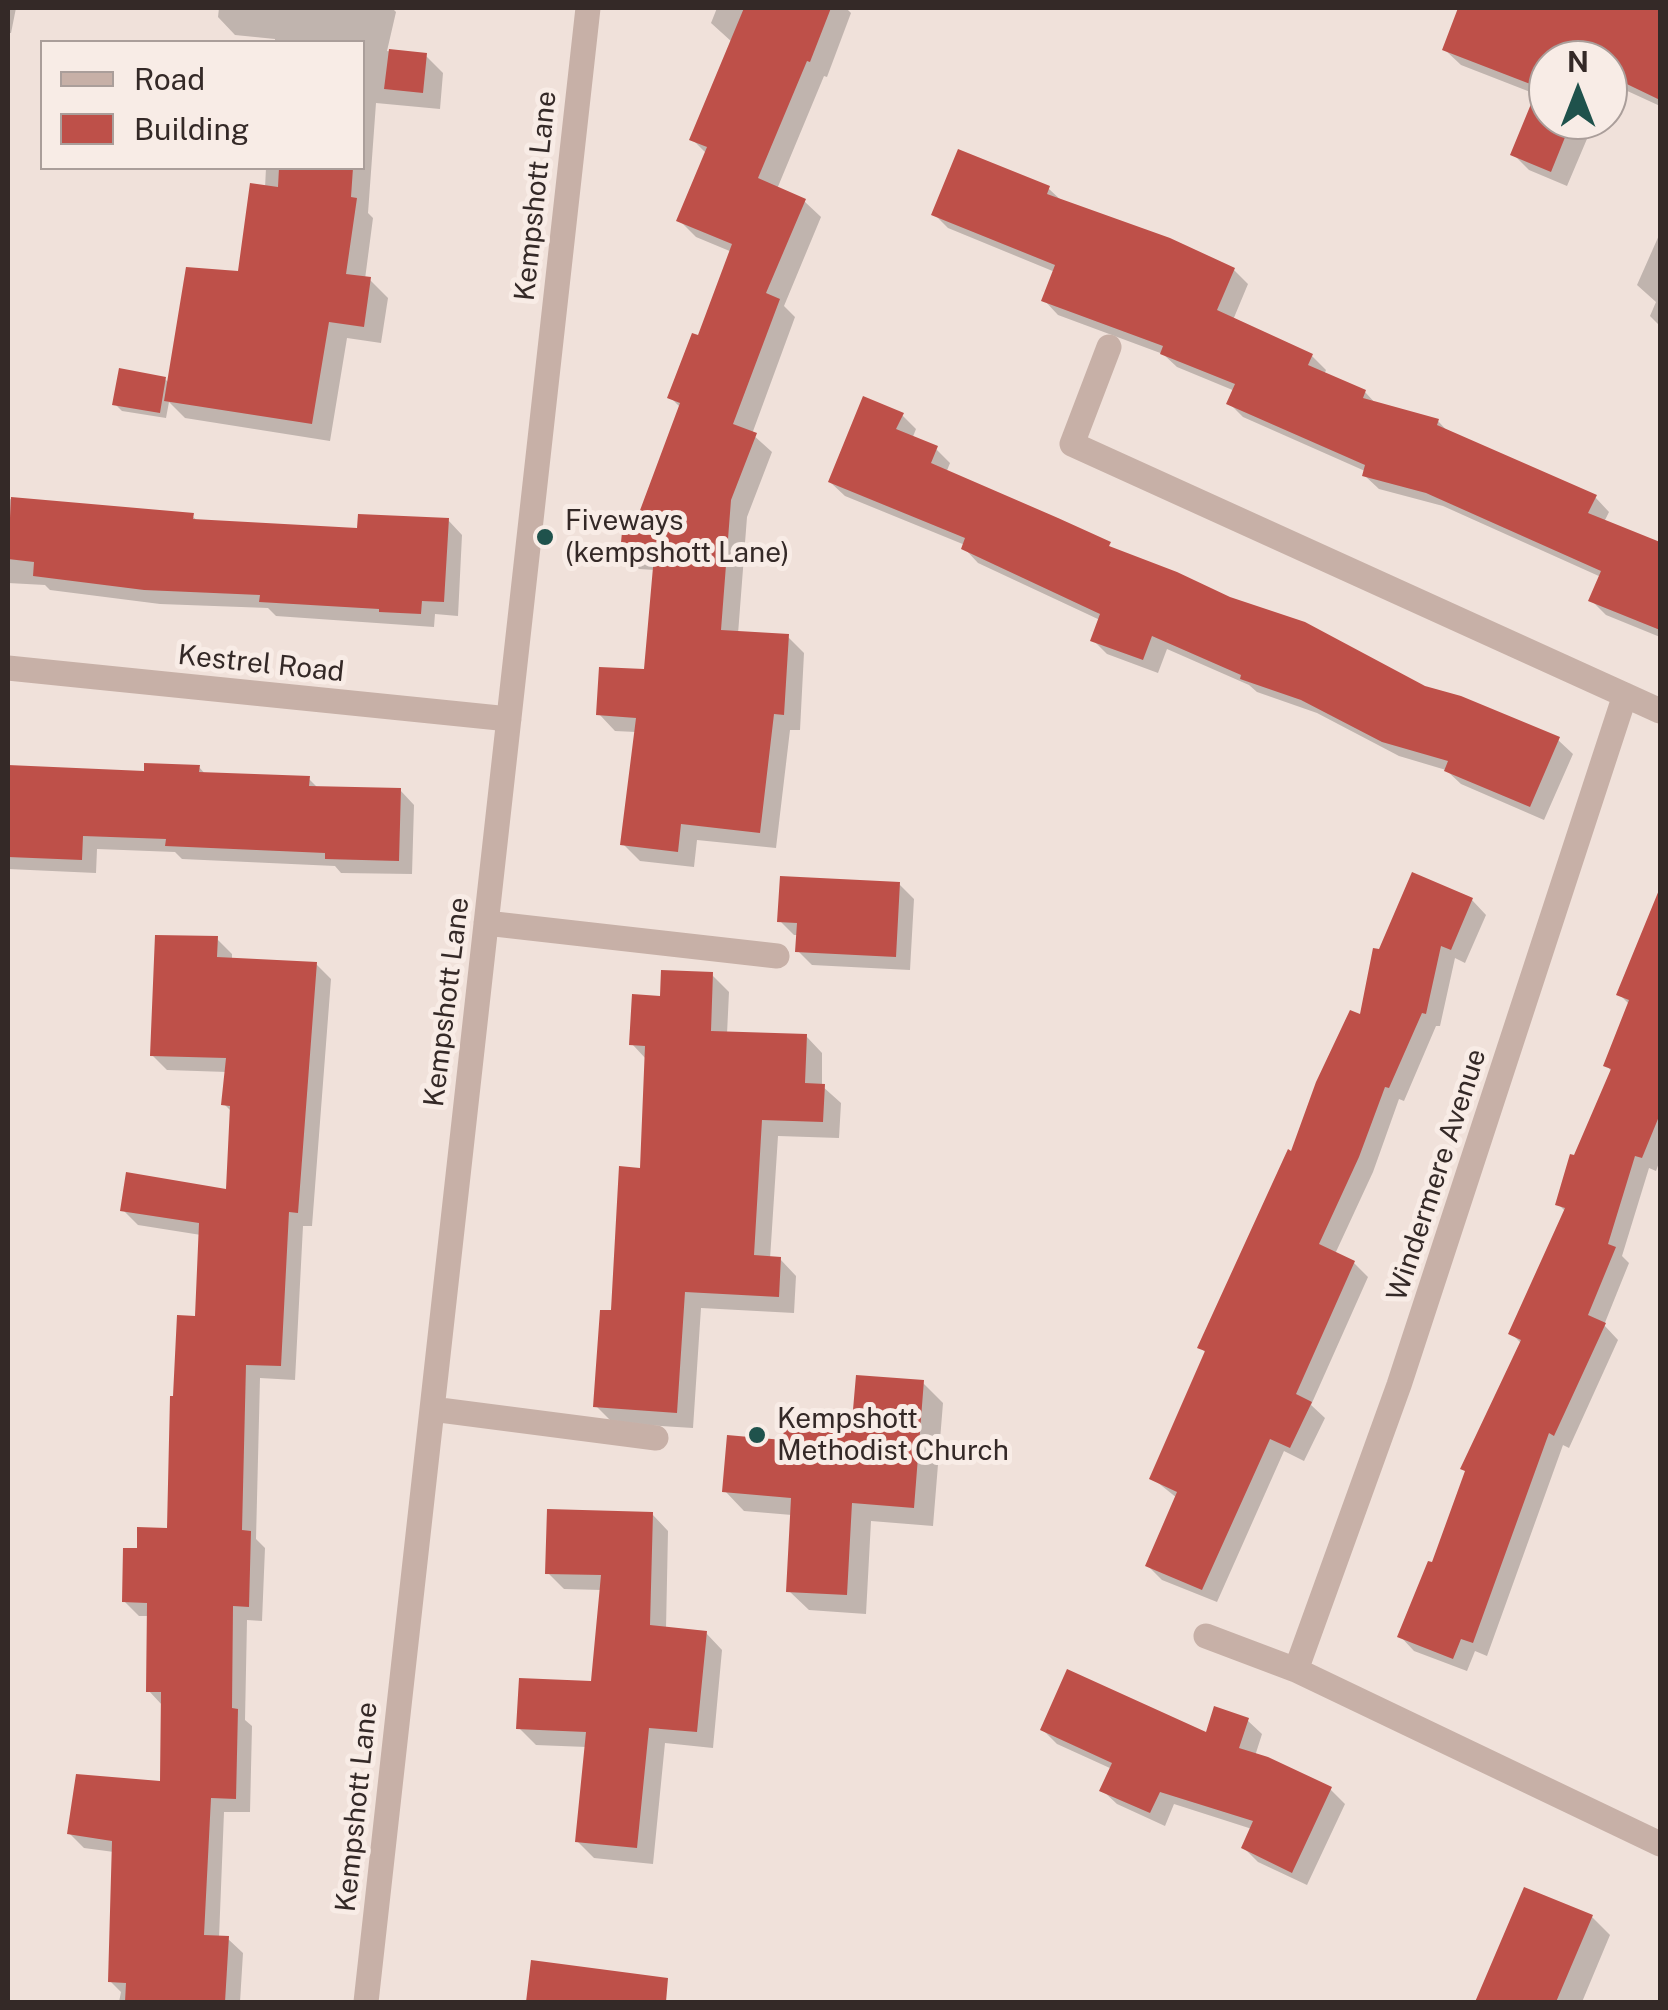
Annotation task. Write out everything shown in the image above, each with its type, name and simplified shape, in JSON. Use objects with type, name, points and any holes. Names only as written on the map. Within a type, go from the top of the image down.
[{"type":"street","name":"Kempshott Lane","points":[[366,2002],[588,8]]},
{"type":"street","points":[[1108,347],[1072,444],[1660,711]]},
{"type":"street","name":"Kestrel Road","points":[[8,668],[509,719]]},
{"type":"street","name":"Windermere Avenue","points":[[1296,1670],[1405,1367],[1625,695]]},
{"type":"street","points":[[486,923],[777,956]]},
{"type":"street","points":[[432,1410],[656,1438]]},
{"type":"street","points":[[1206,1636],[1296,1670],[1660,1844]]},
{"type":"building","points":[[744,8],[831,8],[758,178],[806,199],[766,293],[780,299],[733,424],[757,433],[731,500],[721,630],[789,634],[784,715],[774,714],[760,833],[681,824],[678,852],[620,845],[636,718],[596,715],[599,667],[644,669],[654,556],[620,553],[624,511],[639,513],[680,403],[667,398],[692,333],[698,335],[732,244],[676,221],[707,147],[689,140]]},
{"type":"building","points":[[1458,8],[1660,8],[1660,100],[1628,85],[1628,40],[1528,40],[1528,83],[1442,50]]},
{"type":"building","points":[[389,49],[427,53],[423,93],[384,89]]},
{"type":"building","points":[[1528,111],[1528,140],[1564,140],[1551,172],[1510,155]]},
{"type":"building","points":[[958,149],[1050,186],[1047,194],[1170,238],[1235,268],[1217,310],[1313,354],[1308,365],[1366,390],[1363,398],[1439,419],[1437,425],[1597,495],[1588,513],[1660,542],[1660,630],[1588,601],[1601,571],[1426,493],[1362,476],[1365,465],[1226,404],[1235,384],[1160,354],[1163,346],[1041,301],[1055,265],[931,215]]},
{"type":"building","points":[[279,170],[353,170],[351,197],[357,198],[346,274],[371,277],[364,327],[329,322],[312,424],[164,401],[186,267],[238,271],[250,183],[278,187]]},
{"type":"building","points":[[119,368],[166,377],[160,413],[112,405]]},
{"type":"building","points":[[863,396],[904,413],[896,429],[938,446],[931,463],[1111,542],[1109,546],[1230,597],[1305,622],[1425,686],[1461,696],[1560,737],[1530,807],[1444,771],[1448,761],[1382,742],[1301,700],[1240,679],[1241,675],[1152,636],[1143,660],[1090,641],[1100,614],[961,549],[965,538],[828,482]]},
{"type":"building","points":[[11,497],[194,513],[193,519],[357,528],[358,514],[449,518],[444,602],[422,601],[421,614],[379,612],[259,602],[260,595],[144,590],[33,576],[34,562],[8,559]]},
{"type":"building","points":[[144,763],[200,765],[199,772],[310,776],[309,786],[401,788],[399,861],[325,859],[325,853],[165,846],[166,839],[83,836],[82,860],[8,857],[8,765],[144,771]]},
{"type":"building","points":[[1412,872],[1473,898],[1451,950],[1441,946],[1426,1014],[1422,1013],[1389,1088],[1385,1087],[1359,1157],[1319,1244],[1355,1261],[1296,1394],[1312,1402],[1290,1448],[1270,1439],[1202,1590],[1145,1566],[1177,1492],[1149,1479],[1205,1351],[1197,1348],[1288,1149],[1291,1151],[1316,1082],[1350,1010],[1360,1014],[1373,948],[1379,949]]},
{"type":"building","points":[[780,876],[900,882],[896,957],[795,952],[797,923],[777,922]]},
{"type":"building","points":[[1659,890],[1660,1114],[1642,1158],[1635,1156],[1608,1244],[1616,1247],[1588,1315],[1606,1323],[1554,1436],[1549,1433],[1473,1643],[1461,1639],[1453,1659],[1397,1637],[1428,1561],[1432,1562],[1465,1471],[1460,1469],[1521,1340],[1508,1334],[1565,1208],[1555,1205],[1570,1154],[1574,1155],[1611,1069],[1603,1066],[1629,1000],[1616,995]]},
{"type":"building","points":[[155,935],[218,936],[217,957],[317,962],[298,1213],[289,1212],[281,1366],[246,1365],[242,1530],[251,1531],[249,1607],[233,1606],[232,1708],[238,1709],[236,1799],[211,1798],[204,1935],[229,1936],[225,2002],[125,2002],[126,1983],[108,1982],[112,1841],[67,1834],[76,1774],[160,1781],[161,1692],[146,1692],[147,1603],[122,1602],[123,1548],[137,1548],[137,1527],[167,1528],[170,1396],[177,1315],[195,1316],[199,1223],[120,1211],[126,1172],[226,1189],[230,1106],[221,1105],[226,1058],[150,1056]]},
{"type":"building","points":[[661,970],[713,972],[711,1031],[807,1034],[805,1083],[825,1084],[823,1122],[762,1120],[754,1255],[781,1257],[779,1297],[685,1292],[677,1413],[593,1407],[600,1310],[611,1310],[619,1166],[640,1168],[645,1046],[629,1045],[632,994],[660,996]]},
{"type":"building","points":[[856,1375],[924,1380],[914,1508],[852,1503],[847,1595],[786,1592],[791,1498],[722,1492],[727,1435],[783,1440],[784,1427],[851,1433]]},
{"type":"building","points":[[547,1509],[653,1512],[650,1625],[707,1631],[697,1732],[649,1728],[637,1848],[575,1842],[586,1732],[516,1729],[519,1678],[591,1681],[601,1575],[545,1574]]},
{"type":"building","points":[[1067,1669],[1206,1732],[1214,1706],[1249,1718],[1239,1748],[1332,1787],[1292,1873],[1241,1848],[1253,1821],[1160,1792],[1150,1813],[1099,1791],[1112,1763],[1040,1730]]},
{"type":"building","points":[[1524,1887],[1593,1915],[1556,2002],[1475,2002]]},
{"type":"building","points":[[531,1960],[668,1978],[666,2002],[526,2002]]},
{"type":"place","name":"Fiveways (kempshott Lane)","points":[[545,537]]},
{"type":"place","name":"Kempshott Methodist Church","points":[[757,1435]]}]
